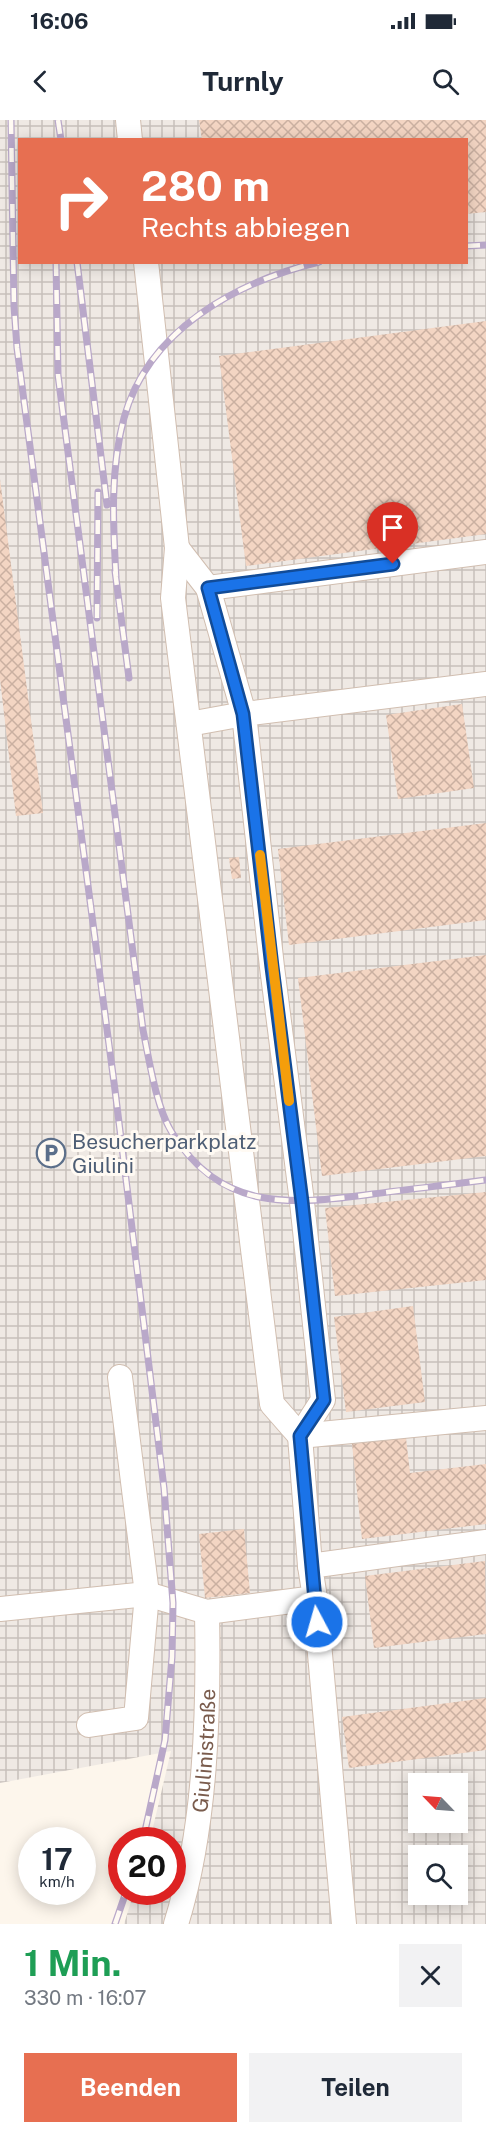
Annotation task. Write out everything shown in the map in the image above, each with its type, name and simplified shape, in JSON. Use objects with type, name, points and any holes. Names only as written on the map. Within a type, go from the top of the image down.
[{"type":"street","points":[[128,120],[130,138]]},
{"type":"street","points":[[146,264],[177,549],[173,598],[272,1404],[300,1436],[344,1924]]},
{"type":"street","points":[[177,549],[208,588],[243,714],[324,1400],[300,1436]]},
{"type":"street","points":[[208,588],[486,552]]},
{"type":"street","points":[[189,724],[243,714],[486,684]]},
{"type":"street","points":[[89,1725],[136,1718],[147,1594],[120,1377]]},
{"type":"street","points":[[300,1436],[486,1418]]},
{"type":"street","points":[[310,1566],[486,1542]]},
{"type":"street","points":[[0,1609],[147,1594],[207,1612],[315,1598]]},
{"type":"street","name":"Giulinistraße","points":[[176,1924],[195,1846],[208,1672],[207,1612]]},
{"type":"shaded area","points":[[0,120],[486,120],[486,1924],[124,1924],[130,1905],[186,1905],[186,1827],[153,1827],[171,1751],[0,1783]]},
{"type":"building","points":[[199,120],[486,120],[486,212],[468,214],[468,138],[202,138]]},
{"type":"building","points":[[486,321],[486,534],[246,566],[219,356]]},
{"type":"building","points":[[0,479],[43,813],[16,816],[0,679]]},
{"type":"building","points":[[462,704],[474,788],[398,799],[386,715]]},
{"type":"building","points":[[486,823],[486,920],[289,945],[278,849]]},
{"type":"building","points":[[239,857],[241,878],[232,879],[229,858]]},
{"type":"building","points":[[486,955],[486,1156],[322,1176],[298,978]]},
{"type":"building","points":[[486,1192],[486,1280],[335,1296],[325,1208]]},
{"type":"building","points":[[413,1306],[425,1402],[346,1412],[334,1317]]},
{"type":"building","points":[[406,1438],[410,1473],[486,1464],[486,1524],[362,1539],[352,1444]]},
{"type":"building","points":[[244,1529],[250,1593],[205,1598],[199,1534]]},
{"type":"building","points":[[485,1561],[486,1634],[374,1648],[365,1576]]},
{"type":"building","points":[[486,1698],[486,1750],[349,1768],[342,1717]]},
{"type":"railway","points":[[11,120],[14,306],[17,348],[115,1090],[164,1488],[173,1603],[172,1657],[165,1740],[146,1827]]},
{"type":"railway","points":[[58,120],[61,138]]},
{"type":"railway","points":[[468,246],[486,245]]},
{"type":"railway","points":[[56,264],[58,375],[143,1030],[154,1082],[166,1121],[190,1157],[212,1177],[235,1189],[259,1197],[286,1200],[342,1198],[486,1180]]},
{"type":"railway","points":[[77,264],[107,505]]},
{"type":"railway","points":[[116,577],[114,537],[116,457],[124,418],[136,387],[153,359],[174,335],[199,314],[227,297],[257,282],[312,264]]},
{"type":"railway","points":[[97,618],[98,492]]},
{"type":"railway","points":[[115,571],[129,678]]},
{"type":"railway","points":[[115,1924],[122,1905]]},
{"type":"slow traffic","points":[[260,855],[289,1101]]},
{"type":"place","name":"Besucherparkplatz Giulini","points":[[51,1153]]},
{"type":"route","points":[[317,1622],[310,1566],[300,1436],[324,1400],[243,714],[208,588],[393,564]]}]
